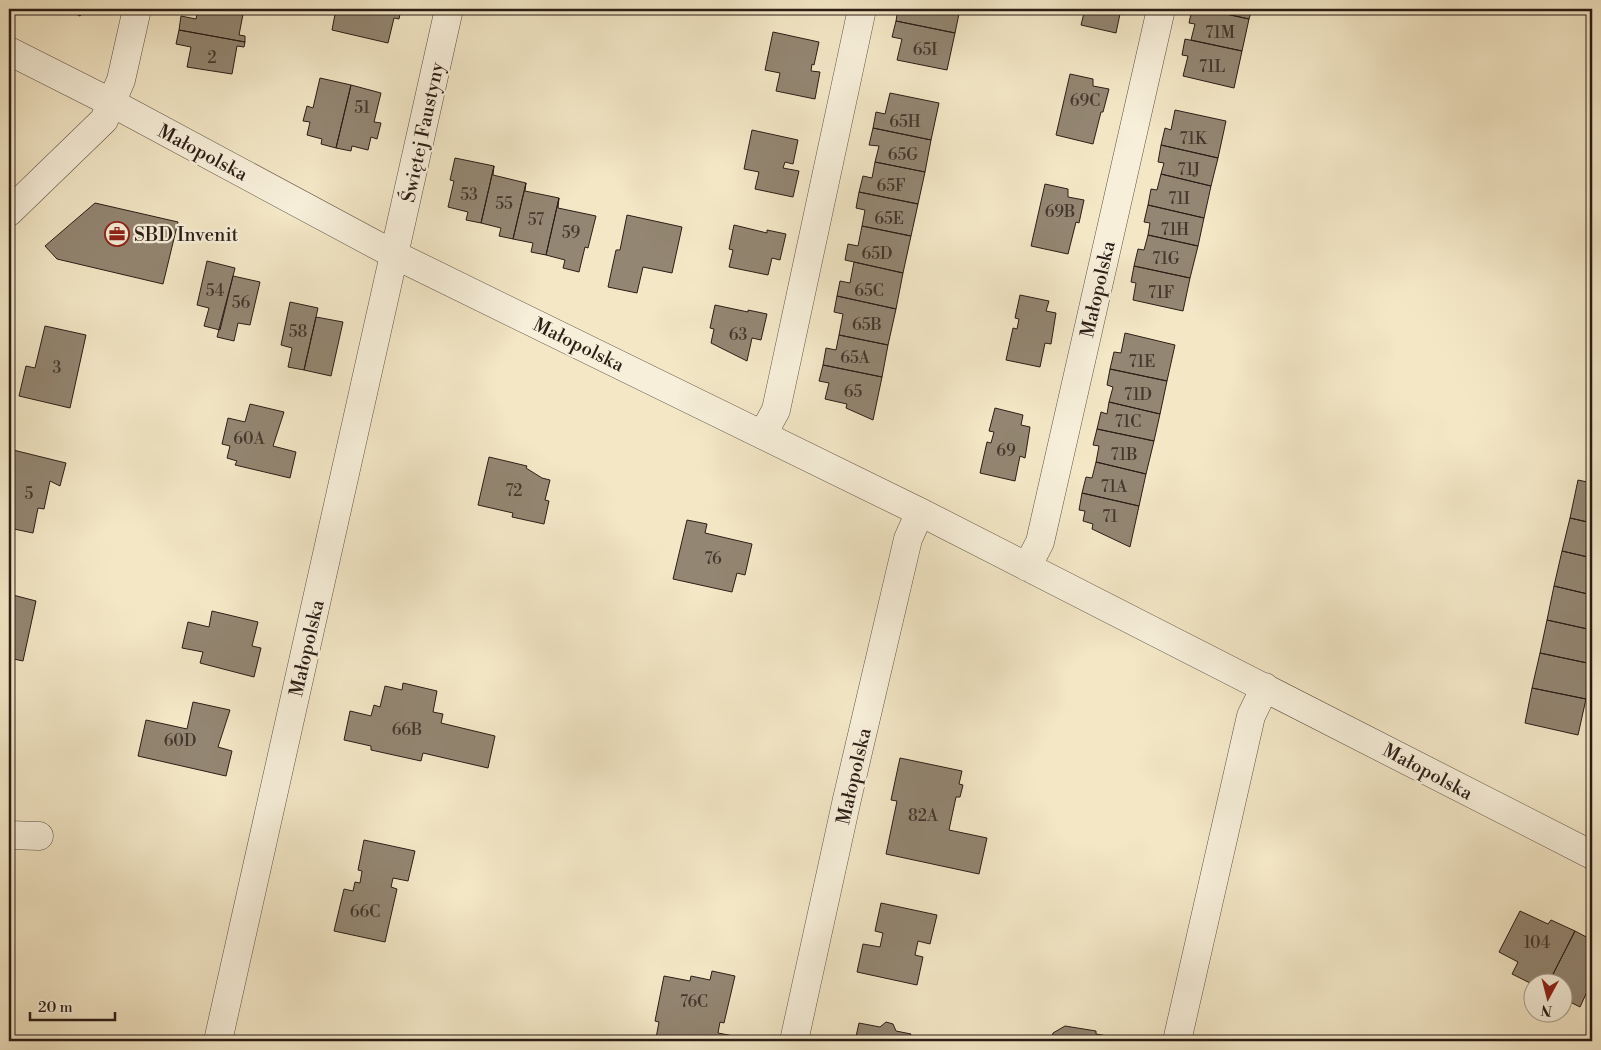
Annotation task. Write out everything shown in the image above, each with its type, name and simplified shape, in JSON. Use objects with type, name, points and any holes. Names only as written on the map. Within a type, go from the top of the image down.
[{"type":"street","points":[[9,212],[104,120],[130,51],[137,9]]},
{"type":"street","name":"Świętej Faustyny","points":[[395,255],[449,9]]},
{"type":"street","points":[[763,434],[776,410],[862,9]]},
{"type":"street","name":"Małopolska","points":[[1027,567],[1040,542],[1161,9]]},
{"type":"street","name":"Małopolska","points":[[9,51],[112,103],[395,255],[920,512],[1592,855]]},
{"type":"street","name":"Małopolska","points":[[218,1041],[395,255]]},
{"type":"street","name":"Małopolska","points":[[794,1041],[847,799],[908,539],[920,512]]},
{"type":"street","points":[[1177,1041],[1251,716],[1265,687]]},
{"type":"street","points":[[9,835],[40,836]]},
{"type":"building","points":[[66,9],[84,9],[80,16]]},
{"type":"building","points":[[198,9],[244,9],[239,35],[245,36],[245,42],[179,30],[181,16],[196,19]]},
{"type":"building","points":[[336,9],[401,9],[399,19],[394,18],[388,43],[332,30]]},
{"type":"building","points":[[898,9],[960,9],[955,33],[896,21]]},
{"type":"building","points":[[1085,9],[1121,9],[1116,33],[1081,25]]},
{"type":"building","points":[[1192,9],[1203,9],[1249,19],[1242,51],[1191,40],[1195,24],[1189,23]]},
{"type":"building","points":[[1203,9],[1252,9],[1249,19]]},
{"type":"building","points":[[896,21],[955,33],[947,70],[897,60],[902,39],[892,37]]},
{"type":"building","points":[[179,30],[245,42],[244,47],[237,46],[232,74],[187,67],[191,47],[176,44]]},
{"type":"building","points":[[773,32],[819,42],[811,71],[820,72],[815,99],[776,91],[780,73],[765,70]]},
{"type":"building","points":[[1185,39],[1242,51],[1234,88],[1183,76],[1188,56],[1182,55]]},
{"type":"building","points":[[1070,74],[1093,79],[1093,86],[1109,89],[1093,144],[1056,135]]},
{"type":"building","points":[[320,78],[351,85],[336,148],[321,144],[322,139],[307,135],[310,122],[303,121],[307,106],[313,108]]},
{"type":"building","points":[[351,85],[381,93],[374,122],[381,123],[377,139],[371,137],[368,150],[352,146],[351,151],[336,148]]},
{"type":"building","points":[[890,93],[939,103],[931,140],[873,128],[876,112],[885,114]]},
{"type":"building","points":[[1175,110],[1226,121],[1218,158],[1161,145],[1165,128],[1171,130]]},
{"type":"building","points":[[873,128],[931,140],[925,172],[875,162],[879,146],[869,145]]},
{"type":"building","points":[[752,130],[798,140],[793,164],[785,162],[783,168],[799,171],[793,197],[755,189],[759,172],[744,169]]},
{"type":"building","points":[[1161,145],[1218,158],[1211,186],[1161,174],[1164,163],[1158,162]]},
{"type":"building","points":[[455,158],[494,166],[481,223],[466,220],[468,212],[448,207],[454,181],[450,180]]},
{"type":"building","points":[[875,162],[925,172],[918,204],[859,192],[863,176],[872,178]]},
{"type":"building","points":[[494,166],[493,175],[526,183],[513,239],[499,236],[501,228],[481,223]]},
{"type":"building","points":[[1161,174],[1211,186],[1204,218],[1148,205],[1151,189],[1157,190]]},
{"type":"building","points":[[526,183],[525,191],[559,198],[546,255],[531,252],[533,243],[513,239]]},
{"type":"building","points":[[1045,184],[1068,189],[1068,197],[1084,200],[1079,223],[1076,222],[1068,254],[1031,246]]},
{"type":"building","points":[[859,192],[918,204],[911,236],[862,226],[865,210],[856,208]]},
{"type":"building","points":[[559,198],[558,208],[596,216],[588,248],[585,247],[579,272],[563,268],[565,260],[546,255]]},
{"type":"building","name":"SBD Invenit","points":[[95,203],[178,222],[163,284],[57,259],[45,246]]},
{"type":"building","points":[[1148,205],[1204,218],[1198,246],[1148,235],[1150,223],[1144,222]]},
{"type":"building","points":[[627,215],[682,227],[672,273],[643,267],[637,293],[608,287],[616,250],[620,250]]},
{"type":"building","points":[[734,225],[767,233],[767,230],[786,234],[780,260],[772,258],[768,275],[729,267],[733,250],[729,249]]},
{"type":"building","points":[[862,226],[911,236],[903,273],[845,260],[848,244],[858,246]]},
{"type":"building","points":[[1148,235],[1198,246],[1190,278],[1134,266],[1138,249],[1144,250]]},
{"type":"building","points":[[207,261],[235,268],[220,330],[204,326],[209,308],[197,305]]},
{"type":"building","points":[[854,262],[903,273],[896,309],[837,296],[840,281],[850,283]]},
{"type":"building","points":[[1134,266],[1190,278],[1183,311],[1133,300],[1136,283],[1131,282]]},
{"type":"building","points":[[233,276],[260,282],[250,325],[238,323],[234,341],[217,337]]},
{"type":"building","points":[[1020,295],[1049,301],[1046,311],[1056,313],[1051,344],[1045,343],[1040,367],[1006,360],[1013,328],[1017,329],[1019,319],[1015,318]]},
{"type":"building","points":[[837,296],[896,309],[888,345],[839,335],[843,314],[834,312]]},
{"type":"building","points":[[290,302],[318,308],[304,370],[288,367],[292,348],[281,345]]},
{"type":"building","points":[[715,305],[767,314],[761,340],[752,338],[747,361],[711,343],[714,329],[710,328]]},
{"type":"building","points":[[316,317],[343,322],[331,376],[304,370]]},
{"type":"building","points":[[45,326],[86,335],[70,408],[19,396],[26,366],[35,368]]},
{"type":"building","points":[[1125,333],[1175,345],[1167,381],[1110,369],[1114,352],[1121,353]]},
{"type":"building","points":[[839,335],[888,345],[882,377],[823,365],[826,348],[836,350]]},
{"type":"building","points":[[823,365],[882,377],[873,420],[846,408],[847,404],[825,399],[829,383],[819,381]]},
{"type":"building","points":[[1110,369],[1167,381],[1160,414],[1109,402],[1113,387],[1107,385]]},
{"type":"building","points":[[1109,402],[1160,414],[1154,441],[1097,429],[1101,412],[1107,414]]},
{"type":"building","points":[[250,404],[284,412],[273,446],[296,452],[290,478],[235,465],[237,461],[227,458],[230,446],[222,444],[228,418],[245,422]]},
{"type":"building","points":[[995,408],[1023,415],[1021,425],[1030,427],[1025,458],[1020,456],[1015,481],[980,473],[987,442],[991,443],[994,432],[989,431]]},
{"type":"building","points":[[1097,429],[1154,441],[1146,474],[1096,462],[1099,446],[1093,445]]},
{"type":"building","points":[[9,449],[66,463],[60,486],[50,481],[44,509],[38,508],[33,533],[9,528],[9,500],[12,486],[9,485]]},
{"type":"building","points":[[489,457],[527,466],[526,468],[542,478],[550,480],[545,500],[549,501],[544,524],[512,517],[513,513],[478,505]]},
{"type":"building","points":[[1096,462],[1146,474],[1139,506],[1082,493],[1086,477],[1092,478]]},
{"type":"building","points":[[1578,480],[1592,483],[1592,523],[1570,518]]},
{"type":"building","points":[[1082,493],[1139,506],[1130,547],[1092,529],[1093,524],[1083,521],[1085,511],[1079,510]]},
{"type":"building","points":[[1570,518],[1592,523],[1592,558],[1562,551]]},
{"type":"building","points":[[687,520],[707,524],[705,533],[752,544],[745,575],[737,573],[732,592],[673,579]]},
{"type":"building","points":[[1562,551],[1592,558],[1592,595],[1554,586]]},
{"type":"building","points":[[1554,586],[1592,595],[1592,630],[1547,620]]},
{"type":"building","points":[[9,594],[36,601],[23,661],[9,658]]},
{"type":"building","points":[[212,611],[258,622],[252,646],[261,648],[254,677],[200,663],[203,652],[182,648],[188,622],[209,627]]},
{"type":"building","points":[[1547,620],[1592,630],[1592,664],[1540,653]]},
{"type":"building","points":[[1540,653],[1592,664],[1586,699],[1532,688]]},
{"type":"building","points":[[403,683],[437,691],[433,712],[443,714],[441,723],[495,736],[488,768],[423,753],[421,761],[371,750],[371,746],[344,740],[350,711],[371,716],[374,705],[380,707],[385,686],[402,690]]},
{"type":"building","points":[[1532,688],[1586,699],[1578,735],[1525,723]]},
{"type":"building","points":[[193,702],[230,710],[218,747],[232,751],[226,776],[138,756],[146,720],[187,729]]},
{"type":"building","points":[[900,758],[962,771],[959,784],[963,785],[960,797],[956,797],[949,830],[987,838],[979,874],[886,854],[897,801],[891,800]]},
{"type":"building","points":[[364,840],[415,851],[408,881],[393,878],[391,887],[397,889],[385,942],[334,931],[344,889],[353,891],[355,882],[360,883],[362,871],[358,870]]},
{"type":"building","points":[[881,903],[937,915],[930,944],[918,941],[915,955],[923,957],[917,985],[857,972],[863,944],[880,947],[883,933],[875,931]]},
{"type":"building","points":[[1520,911],[1548,924],[1551,920],[1575,931],[1554,972],[1524,972],[1524,980],[1512,974],[1518,962],[1499,952]]},
{"type":"building","points":[[1575,931],[1592,940],[1592,997],[1586,994],[1580,1007],[1574,1004],[1574,972],[1554,972]]},
{"type":"building","points":[[712,971],[735,976],[724,1023],[720,1022],[718,1033],[739,1037],[738,1041],[650,1041],[651,1037],[656,1038],[659,1022],[655,1021],[664,976],[690,981],[691,976],[710,980]]},
{"type":"building","points":[[886,1022],[893,1024],[896,1031],[911,1034],[909,1041],[855,1041],[859,1023],[880,1027]]},
{"type":"building","points":[[1065,1026],[1096,1031],[1096,1034],[1113,1037],[1112,1041],[1051,1041],[1053,1033]]},
{"type":"place","name":"SBD Invenit","points":[[117,234]]}]
